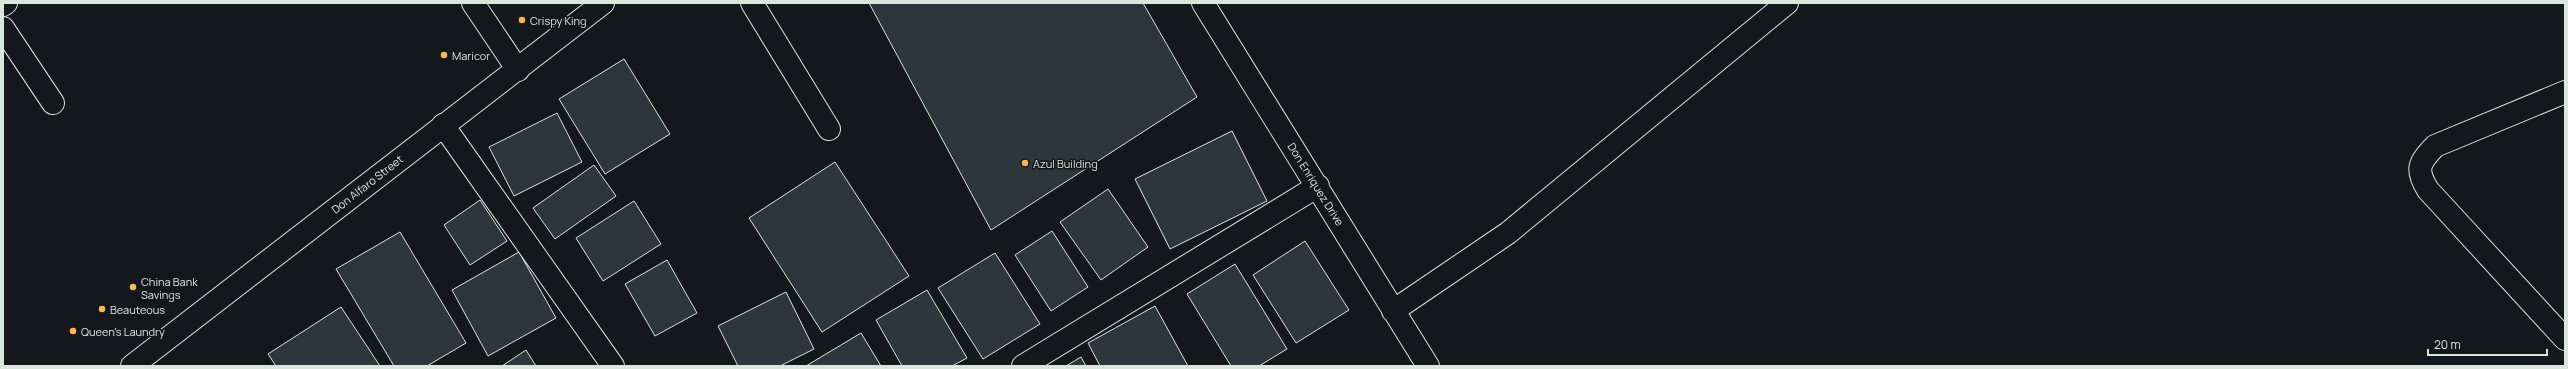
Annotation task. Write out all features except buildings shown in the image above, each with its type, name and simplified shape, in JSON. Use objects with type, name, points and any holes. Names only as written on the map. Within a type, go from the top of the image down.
[{"type":"street","points":[[473,3],[518,70]]},
{"type":"street","name":"Don Alfaro Street","points":[[132,366],[603,3]]},
{"type":"street","points":[[752,3],[829,129]]},
{"type":"street","name":"Don Enriquez Drive","points":[[1203,3],[1318,186],[1428,366]]},
{"type":"street","points":[[1393,311],[1508,233],[1787,3]]},
{"type":"street","points":[[3,28],[53,103]]},
{"type":"street","points":[[2565,92],[2435,146],[2422,160],[2420,176],[2428,190],[2565,339]]},
{"type":"street","points":[[443,125],[613,366]]},
{"type":"street","points":[[1023,366],[1318,186]]},
{"type":"place","name":"Crispy King","points":[[522,20]]},
{"type":"place","name":"Maricor","points":[[444,55]]},
{"type":"place","name":"Azul Building","points":[[1025,163]]},
{"type":"place","name":"China Bank Savings","points":[[133,287]]},
{"type":"place","name":"Beauteous","points":[[102,309]]},
{"type":"place","name":"Queen's Laundry","points":[[73,331]]}]
